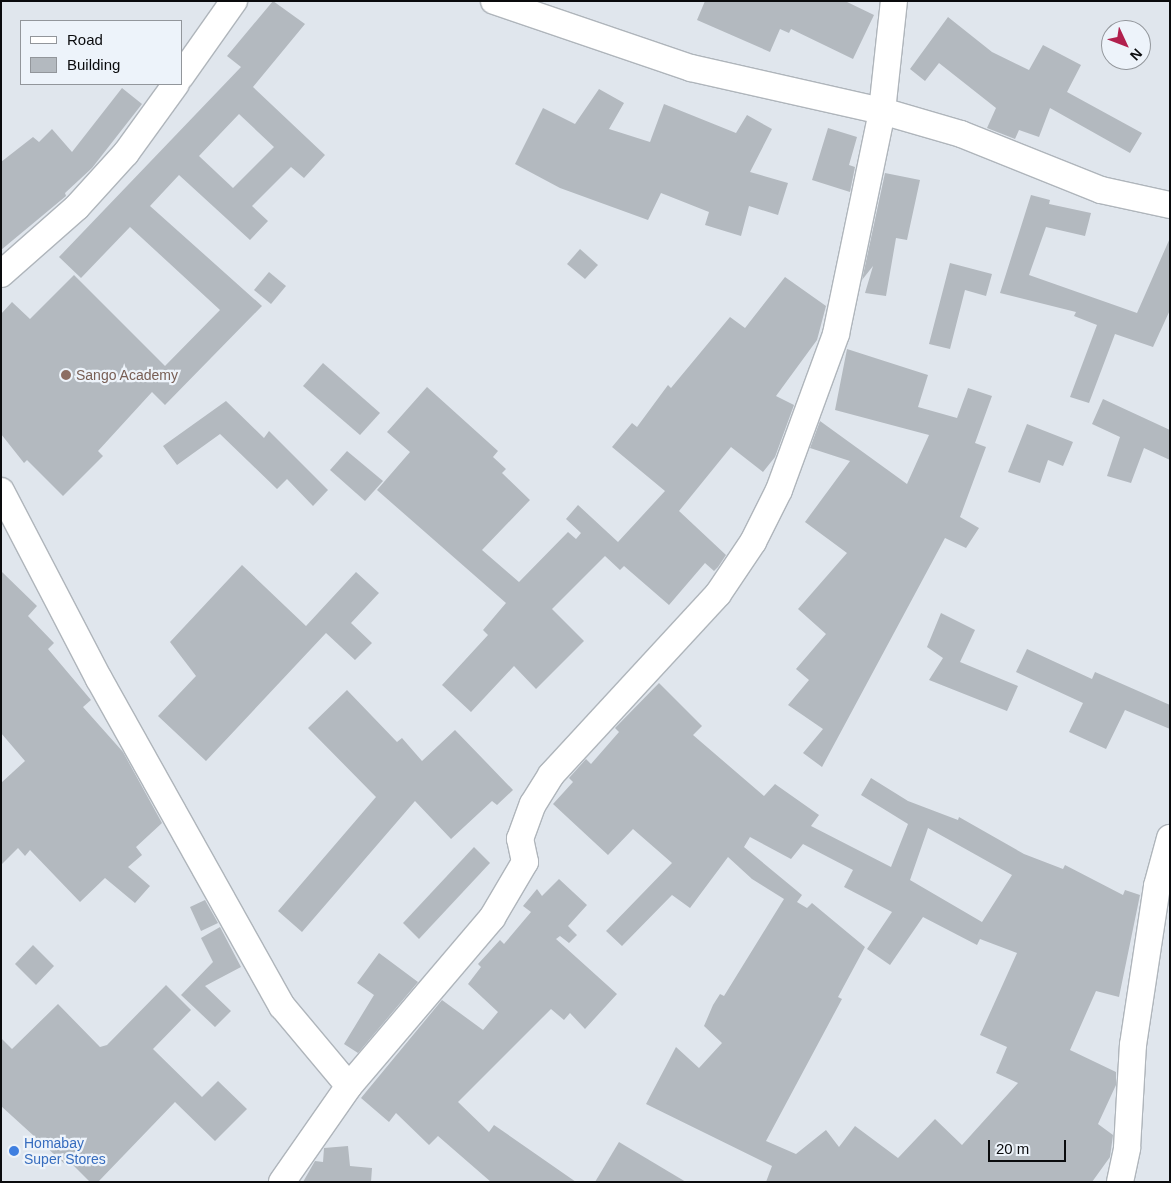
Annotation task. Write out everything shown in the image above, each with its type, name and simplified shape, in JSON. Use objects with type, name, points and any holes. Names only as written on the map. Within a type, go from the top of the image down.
[{"type":"street","points":[[182,75],[234,1]]},
{"type":"street","points":[[494,1],[691,68],[882,111],[961,134],[1101,190],[1170,205]]},
{"type":"street","points":[[282,1182],[349,1086],[492,918],[524,862],[520,839],[533,804],[551,775],[718,594],[753,542],[779,490],[836,334],[882,111],[894,1]]},
{"type":"street","points":[[1,274],[77,207],[126,153],[175,85]]},
{"type":"street","points":[[1,491],[99,679],[282,1006],[349,1086]]},
{"type":"street","points":[[1120,1182],[1127,1148],[1133,1045],[1157,886],[1170,838]]},
{"type":"building","points":[[273,1],[305,24],[253,87],[325,155],[304,178],[291,167],[252,206],[268,221],[250,240],[179,175],[150,206],[262,306],[165,405],[152,392],[98,451],[103,456],[63,496],[27,460],[24,463],[1,434],[1,314],[12,302],[30,319],[74,275],[165,366],[220,310],[130,227],[81,278],[59,257],[241,67],[227,56]],"holes":[[[239,114],[274,147],[233,188],[199,156]]]},
{"type":"building","points":[[705,1],[845,1],[874,15],[853,59],[791,29],[789,33],[780,29],[770,52],[697,20]]},
{"type":"building","points":[[948,17],[992,52],[1029,70],[1043,45],[1081,65],[1067,92],[1142,133],[1130,153],[1050,108],[1039,137],[1019,130],[1015,139],[987,128],[996,108],[939,63],[925,81],[910,69]]},
{"type":"building","points":[[122,88],[142,104],[92,168],[65,193],[66,196],[1,250],[1,162],[33,137],[39,142],[52,129],[72,152]]},
{"type":"building","points":[[599,89],[624,103],[609,129],[650,142],[664,104],[736,133],[747,115],[772,129],[750,172],[788,183],[778,215],[749,206],[741,236],[705,225],[709,212],[661,193],[648,220],[560,188],[515,164],[543,108],[575,124]]},
{"type":"building","points":[[828,128],[857,137],[849,165],[855,167],[850,192],[812,180]]},
{"type":"building","points":[[885,173],[920,180],[907,240],[896,238],[886,296],[865,293],[873,266],[862,280]]},
{"type":"building","points":[[1031,195],[1050,200],[1049,204],[1091,213],[1085,236],[1046,227],[1029,275],[1137,313],[1170,238],[1170,310],[1153,347],[1115,334],[1089,403],[1070,397],[1097,325],[1074,316],[1076,312],[1000,293]]},
{"type":"building","points":[[580,249],[598,265],[585,279],[567,264]]},
{"type":"building","points":[[950,263],[992,274],[986,296],[965,290],[950,349],[929,344]]},
{"type":"building","points":[[269,272],[286,286],[271,304],[254,290]]},
{"type":"building","points":[[785,277],[826,306],[817,340],[776,396],[794,405],[775,457],[763,472],[731,447],[679,511],[726,555],[718,567],[714,571],[705,563],[669,605],[624,566],[620,570],[605,556],[552,609],[584,641],[536,689],[514,666],[471,712],[442,685],[488,635],[483,630],[506,603],[377,490],[410,452],[387,432],[427,387],[498,451],[493,457],[506,469],[502,473],[530,500],[482,550],[519,582],[568,532],[576,539],[581,533],[566,519],[578,505],[618,542],[665,491],[612,447],[632,423],[637,427],[668,385],[671,388],[730,317],[745,328]]},
{"type":"building","points":[[847,349],[928,375],[918,407],[957,418],[968,388],[992,396],[975,443],[986,447],[960,517],[979,528],[966,548],[945,538],[822,767],[803,753],[823,729],[788,705],[809,680],[796,669],[826,634],[798,609],[847,553],[805,522],[850,461],[810,448],[820,421],[907,484],[929,435],[835,410]]},
{"type":"building","points":[[323,363],[380,413],[360,435],[303,386]]},
{"type":"building","points":[[1103,399],[1170,430],[1170,460],[1144,448],[1131,483],[1107,476],[1120,437],[1092,424]]},
{"type":"building","points":[[226,401],[264,438],[269,431],[328,490],[313,506],[287,479],[277,489],[220,434],[177,465],[163,446]]},
{"type":"building","points":[[1027,424],[1073,442],[1063,466],[1048,460],[1040,483],[1008,472]]},
{"type":"building","points":[[347,451],[383,481],[365,501],[330,470]]},
{"type":"building","points":[[242,565],[306,626],[356,572],[379,593],[351,623],[372,643],[355,660],[326,633],[206,761],[158,716],[196,676],[170,642]]},
{"type":"building","points":[[1,571],[37,606],[28,616],[54,643],[48,649],[91,700],[83,707],[123,752],[162,823],[136,847],[142,855],[128,867],[150,886],[135,903],[105,878],[80,902],[30,850],[25,856],[18,848],[1,865],[1,783],[25,761],[1,733]]},
{"type":"building","points":[[941,613],[975,630],[960,662],[1018,686],[1007,711],[929,680],[943,658],[927,647]]},
{"type":"building","points":[[1027,649],[1092,679],[1095,672],[1170,705],[1170,729],[1125,710],[1106,749],[1069,732],[1083,703],[1016,672]]},
{"type":"building","points":[[659,683],[702,726],[693,735],[764,796],[775,784],[819,815],[811,826],[891,867],[908,824],[861,795],[871,778],[908,801],[958,820],[959,817],[1024,854],[1063,869],[1065,865],[1123,895],[1125,890],[1140,895],[1119,997],[1096,991],[1070,1050],[1116,1072],[1116,1085],[1098,1124],[1113,1135],[1110,1157],[1092,1182],[766,1182],[772,1166],[646,1104],[676,1047],[699,1068],[722,1043],[704,1026],[713,1005],[720,994],[724,996],[784,899],[752,879],[728,857],[690,908],[672,895],[622,946],[606,931],[672,863],[633,829],[608,855],[553,804],[573,782],[569,778],[586,759],[591,764],[619,732],[615,728]],"holes":[[[928,828],[1012,875],[982,922],[910,880]],[[750,837],[791,859],[803,844],[853,870],[844,887],[892,912],[867,949],[890,965],[923,917],[977,945],[980,939],[1017,953],[980,1035],[1007,1047],[996,1073],[1018,1083],[962,1145],[935,1119],[898,1158],[855,1126],[839,1147],[826,1130],[796,1154],[766,1141],[842,999],[838,997],[865,947],[812,903],[807,908],[797,902],[802,895],[744,847]]]},
{"type":"building","points":[[347,690],[397,742],[402,738],[422,761],[455,730],[513,790],[497,805],[492,801],[451,839],[415,801],[302,932],[278,911],[376,797],[308,728]]},
{"type":"building","points":[[474,847],[490,863],[419,939],[403,923]]},
{"type":"building","points":[[559,879],[587,905],[568,926],[577,935],[569,943],[560,936],[556,939],[617,994],[585,1029],[570,1013],[564,1020],[551,1009],[458,1102],[489,1132],[494,1125],[576,1182],[491,1182],[438,1136],[429,1145],[396,1113],[389,1122],[361,1098],[442,1000],[483,1030],[498,1012],[468,984],[481,967],[478,964],[500,940],[504,944],[531,912],[523,906],[537,889],[542,896]]},
{"type":"building","points":[[205,900],[218,923],[201,931],[190,907]]},
{"type":"building","points":[[220,927],[241,967],[205,986],[231,1011],[215,1027],[181,995],[213,962],[201,938]]},
{"type":"building","points":[[33,945],[54,966],[36,985],[15,964]]},
{"type":"building","points":[[379,953],[418,982],[358,1053],[344,1044],[374,995],[357,983]]},
{"type":"building","points":[[166,985],[191,1010],[153,1049],[202,1097],[218,1081],[247,1109],[215,1141],[175,1102],[98,1182],[90,1182],[70,1162],[67,1166],[1,1106],[1,1038],[12,1049],[58,1004],[100,1047],[107,1045]]},
{"type":"building","points":[[619,1142],[686,1182],[595,1182]]},
{"type":"building","points":[[348,1146],[350,1166],[372,1168],[371,1182],[303,1182],[315,1161],[323,1162],[324,1148]]},
{"type":"place","name":"Sango Academy","points":[[66,375]]},
{"type":"place","name":"Homabay Super Stores","points":[[14,1151]]}]
